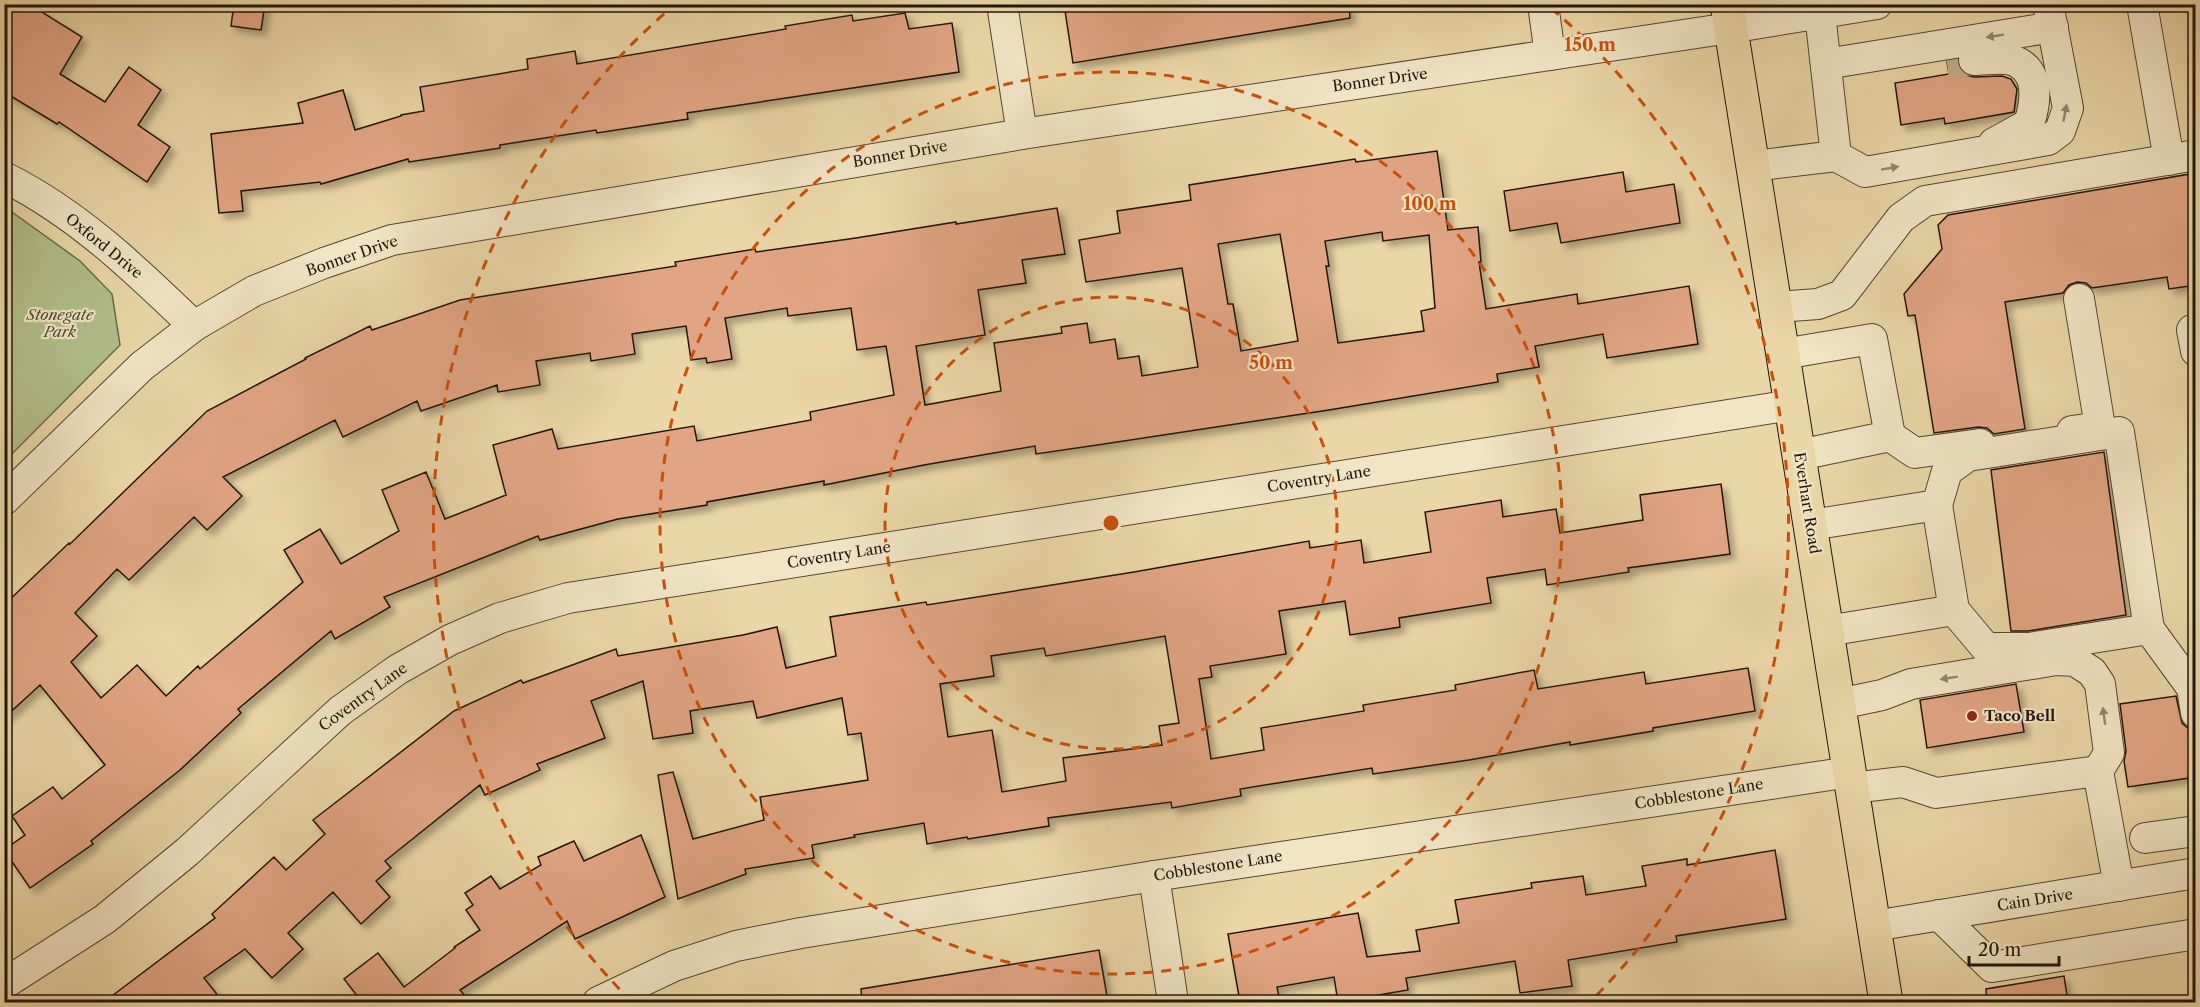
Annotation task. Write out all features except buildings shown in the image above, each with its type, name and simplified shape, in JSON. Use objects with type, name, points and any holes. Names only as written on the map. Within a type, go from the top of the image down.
[{"type":"main road","name":"Everhart Road","points":[[1729,16],[1886,1002]]},
{"type":"street","points":[[1002,4],[1022,134]]},
{"type":"street","points":[[1543,4],[1551,55]]},
{"type":"street","name":"Bonner Drive","points":[[4,500],[142,366],[194,326],[254,291],[324,263],[392,240],[1022,134],[1551,55],[1729,16],[1820,14],[1877,4]]},
{"type":"street","points":[[1776,307],[1818,304],[1842,295],[1901,218],[1925,201],[2182,158],[2142,4]]},
{"type":"street","points":[[1820,14],[1836,156]]},
{"type":"street","points":[[1753,166],[1836,156],[1865,172],[2048,140],[2060,131],[2068,108],[2050,16],[1826,64]]},
{"type":"street","points":[[1871,56],[1916,68],[1961,61],[2010,60],[2020,64],[2032,76],[2036,105],[2029,124],[1976,153]]},
{"type":"street","name":"Oxford Drive","points":[[4,177],[29,190],[82,226],[134,268],[194,326]]},
{"type":"street","points":[[1783,354],[1872,339],[1890,436],[1915,453],[2100,427],[2079,299]]},
{"type":"street","points":[[2196,329],[2193,330],[2196,351]]},
{"type":"street","name":"Coventry Lane","points":[[4,984],[105,919],[187,852],[340,711],[397,670],[450,640],[500,618],[568,598],[1792,405]]},
{"type":"street","points":[[2149,629],[2029,648],[1986,648],[1954,610],[1937,505],[1947,471],[1968,456],[2119,432],[2149,629],[2192,688],[2196,713]]},
{"type":"street","points":[[1799,456],[1890,436]]},
{"type":"street","points":[[1811,525],[1937,505]]},
{"type":"street","points":[[1827,631],[1954,610]]},
{"type":"street","points":[[1839,704],[1882,695],[1911,684],[2056,660],[2075,661],[2092,672],[2100,684],[2109,753],[2098,771],[2119,886]]},
{"type":"street","name":"Cobblestone Lane","points":[[598,1002],[674,966],[736,946],[801,933],[1154,876],[1851,780],[1904,782],[1936,793],[2098,771]]},
{"type":"street","points":[[2145,838],[2196,831]]},
{"type":"street","name":"Cain Drive","points":[[1874,926],[2196,873]]},
{"type":"street","points":[[1154,876],[1173,1002]]},
{"type":"street","points":[[1939,915],[1992,967],[2196,934]]},
{"type":"green space","name":"Stonegate Park","points":[[5,207],[80,261],[112,294],[120,345],[5,461]]},
{"type":"tunnel","points":[[1947,63],[1974,60]]},
{"type":"place","name":"Taco Bell","points":[[1972,716]]}]
